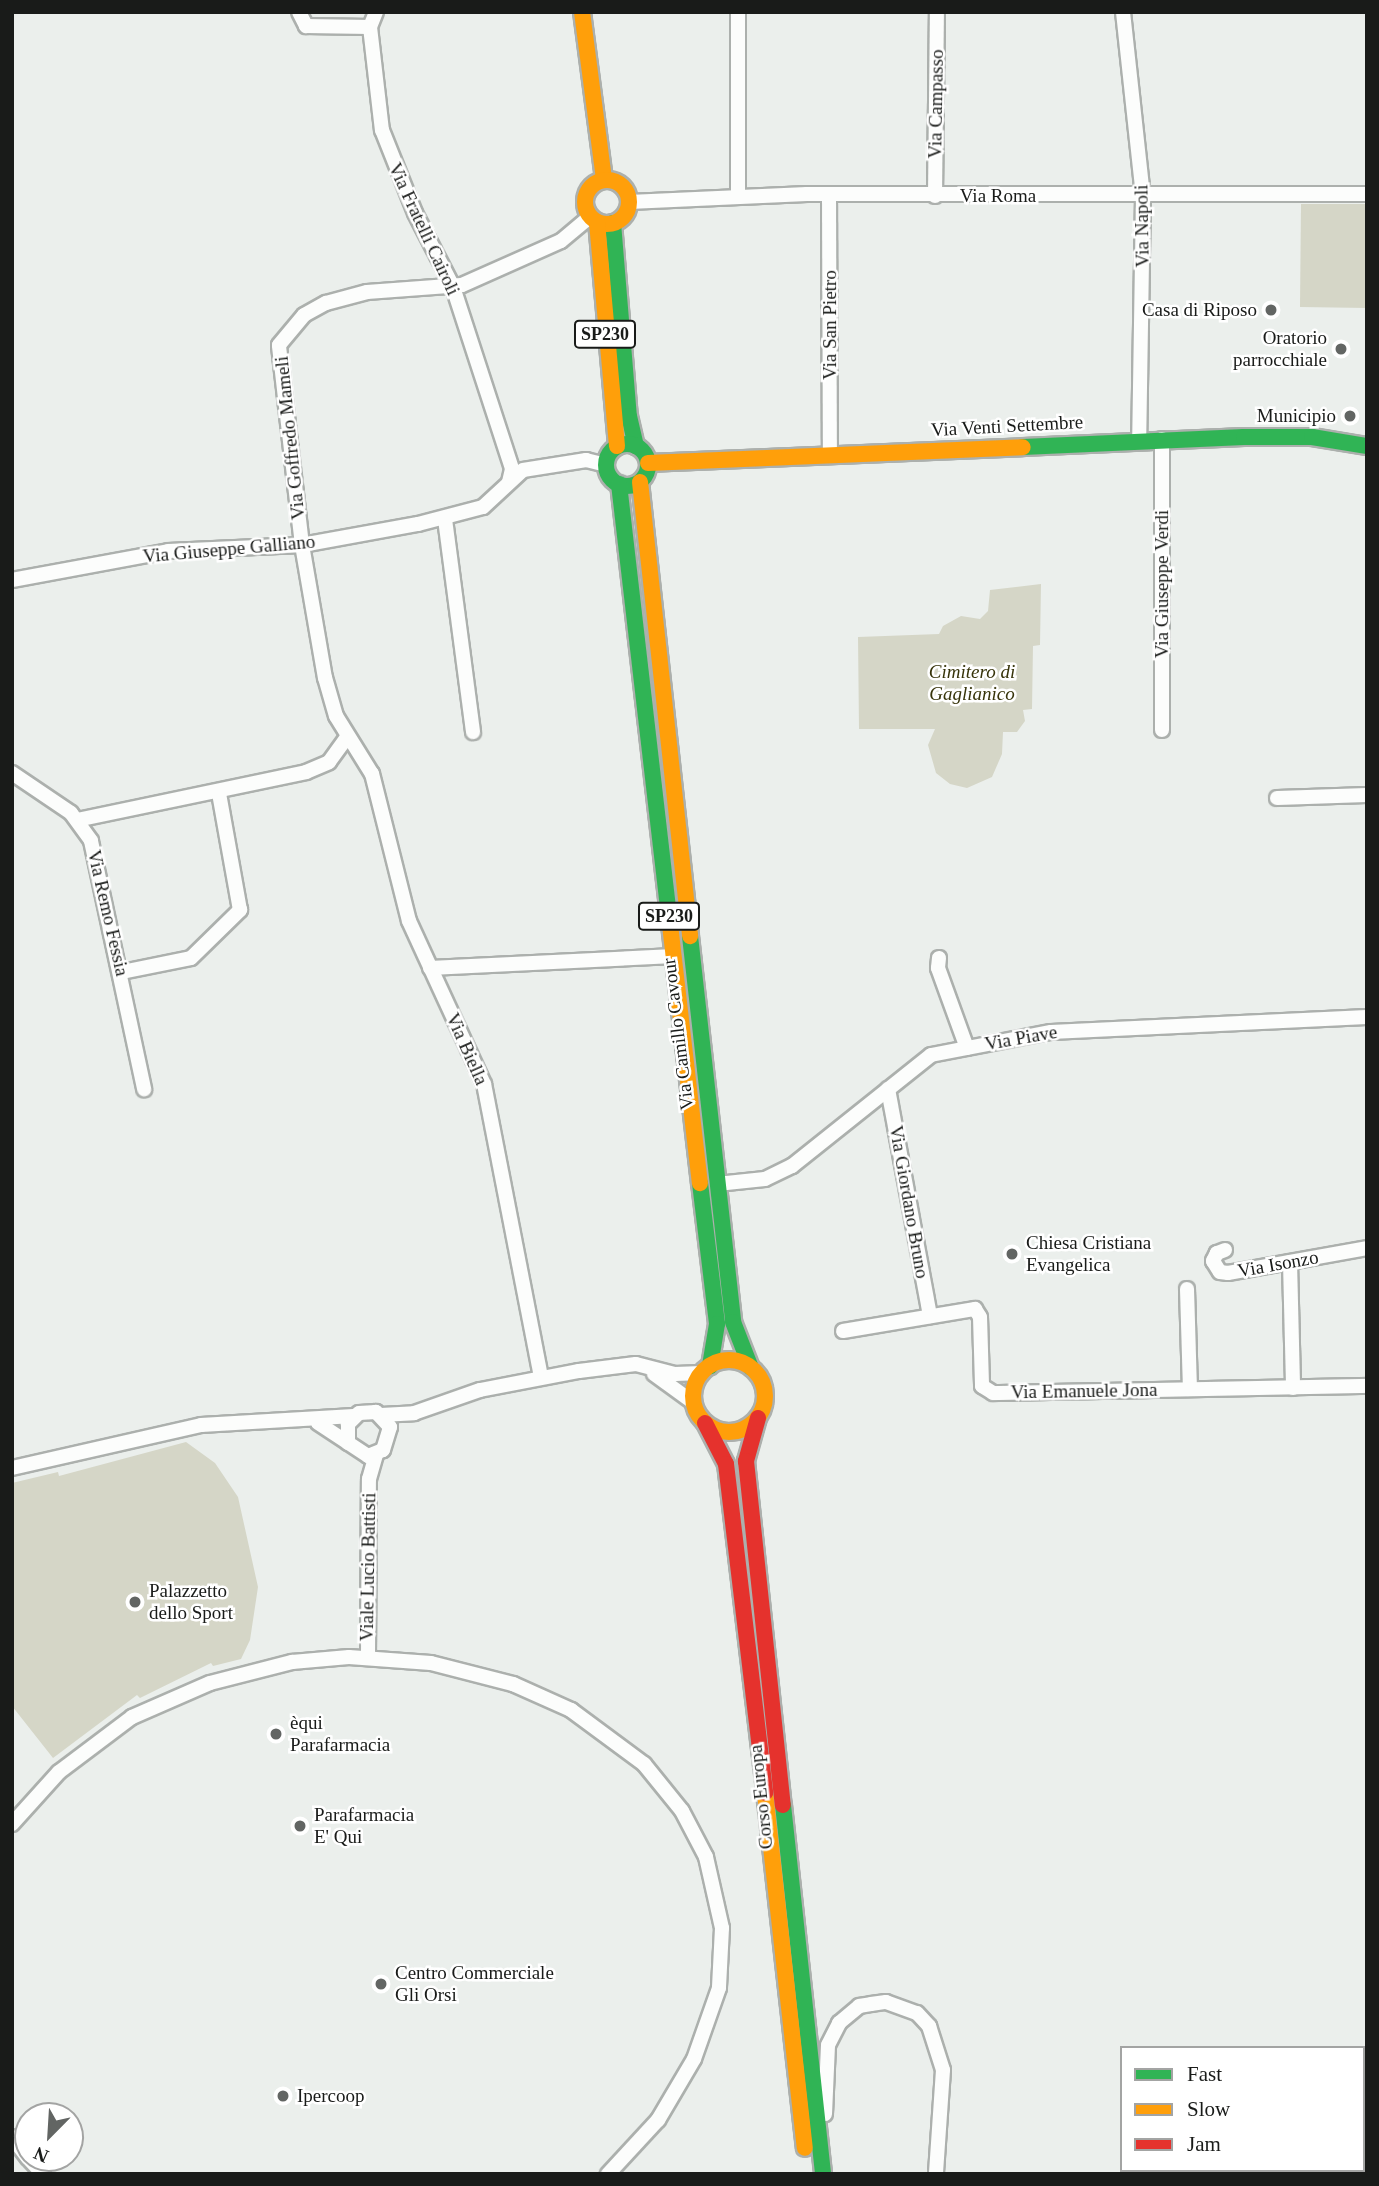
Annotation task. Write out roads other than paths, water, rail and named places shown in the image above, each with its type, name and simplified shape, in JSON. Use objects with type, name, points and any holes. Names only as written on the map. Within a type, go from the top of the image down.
[{"type":"main road","points":[[582,12],[604,180],[624,188],[629,202],[624,215],[600,221]]},
{"type":"main road","name":"SP230","points":[[604,180],[592,186],[585,198],[600,221],[629,416],[636,446],[648,463]]},
{"type":"main road","name":"SP230","points":[[600,221],[617,446]]},
{"type":"main road","name":"Via Venti Settembre","points":[[648,463],[1162,439],[1297,436],[1367,446]]},
{"type":"main road","points":[[606,465],[617,446],[636,446]]},
{"type":"main road","name":"Via Camillo Cavour","points":[[648,463],[640,482],[718,1184],[737,1338],[751,1368]]},
{"type":"main road","name":"Via Camillo Cavour","points":[[606,465],[619,484],[716,1324],[714,1348],[706,1370]]},
{"type":"main road","points":[[619,484],[640,482]]},
{"type":"main road","points":[[730,1361],[751,1368],[765,1397],[758,1418],[739,1431],[715,1429],[705,1423],[694,1403],[706,1370],[730,1361]]},
{"type":"main road","name":"Corso Europa","points":[[758,1418],[746,1461],[823,2174]]},
{"type":"main road","name":"Corso Europa","points":[[705,1423],[726,1464],[730,1489],[807,2174]]},
{"type":"street","points":[[299,12],[306,26],[370,27]]},
{"type":"street","name":"Via Fratelli Cairoli","points":[[376,12],[370,27],[388,152],[453,287],[512,469],[509,482]]},
{"type":"street","points":[[737,12],[738,195]]},
{"type":"street","name":"Via Campasso","points":[[935,196],[937,12]]},
{"type":"street","name":"Via Napoli","points":[[1123,12],[1143,197],[1139,440]]},
{"type":"street","name":"Via Roma","points":[[629,202],[738,195],[829,194],[1143,197],[1367,194]]},
{"type":"street","name":"Via San Pietro","points":[[829,194],[830,456]]},
{"type":"street","name":"Via Goffredo Mameli","points":[[302,545],[279,361],[279,345],[286,332],[304,315],[349,296],[453,287],[561,241],[600,221]]},
{"type":"street","name":"Via Giuseppe Verdi","points":[[1162,439],[1162,730]]},
{"type":"street","name":"Via Giuseppe Galliano","points":[[12,580],[168,551],[302,545],[445,519],[483,507],[523,470],[586,460],[606,465]]},
{"type":"street","points":[[445,519],[473,732]]},
{"type":"street","name":"Via Biella","points":[[302,545],[326,678],[336,716],[372,774],[400,892],[430,968],[484,1084],[541,1377]]},
{"type":"street","points":[[77,820],[219,793],[329,762],[347,737]]},
{"type":"street","name":"Via Remo Fessia","points":[[12,773],[48,793],[77,820],[91,841],[122,972],[144,1089]]},
{"type":"street","points":[[122,972],[191,958],[240,910],[219,793]]},
{"type":"street","points":[[1278,798],[1367,795]]},
{"type":"street","points":[[430,968],[674,956]]},
{"type":"street","points":[[939,958],[938,968],[967,1048]]},
{"type":"street","name":"Via Piave","points":[[718,1184],[765,1179],[792,1166],[931,1055],[1051,1032],[1367,1017]]},
{"type":"street","name":"Via Giordano Bruno","points":[[888,1089],[930,1316]]},
{"type":"street","name":"Via Isonzo","points":[[1225,1250],[1216,1253],[1213,1261],[1220,1272],[1367,1248]]},
{"type":"street","points":[[1290,1262],[1293,1388]]},
{"type":"street","points":[[1187,1289],[1190,1390]]},
{"type":"street","name":"Via Emanuele Jona","points":[[930,1316],[953,1309],[979,1312],[979,1358],[986,1392],[1367,1386]]},
{"type":"street","points":[[843,1331],[930,1316]]},
{"type":"street","points":[[12,1468],[201,1425],[310,1420],[354,1416],[365,1411],[381,1415],[414,1413],[480,1390],[541,1377],[636,1364],[675,1374],[706,1370]]},
{"type":"street","points":[[644,1367],[694,1403]]},
{"type":"street","points":[[310,1420],[330,1427],[359,1454],[376,1454],[414,1413]]},
{"type":"street","points":[[381,1415],[391,1435]]},
{"type":"street","points":[[348,1443],[346,1433],[354,1416]]},
{"type":"street","name":"Viale Lucio Battisti","points":[[359,1454],[370,1476]]},
{"type":"street","name":"Viale Lucio Battisti","points":[[368,1657],[370,1476],[376,1454]]},
{"type":"street","points":[[12,1824],[59,1772],[132,1717],[210,1683],[264,1668],[368,1657],[431,1663],[487,1675],[571,1710],[619,1742],[661,1781],[697,1835],[720,1916],[719,1988],[680,2088],[641,2141],[608,2174]]},
{"type":"street","points":[[821,2154],[826,2061],[833,2032],[859,2007],[886,2002],[917,2013],[929,2026],[938,2045],[943,2106],[936,2174]]},
{"type":"place","name":"Casa di Riposo","points":[[1271,310]]},
{"type":"place","name":"Oratorio parrocchiale","points":[[1341,349]]},
{"type":"place","name":"Municipio","points":[[1350,416]]},
{"type":"place","name":"Chiesa Cristiana Evangelica","points":[[1012,1254]]},
{"type":"place","name":"Palazzetto dello Sport","points":[[135,1602]]},
{"type":"place","name":"èqui Parafarmacia","points":[[276,1734]]},
{"type":"place","name":"Parafarmacia E' Qui","points":[[300,1826]]},
{"type":"place","name":"Centro Commerciale Gli Orsi","points":[[381,1984]]},
{"type":"place","name":"Ipercoop","points":[[283,2096]]},
{"type":"park label","name":"Cimitero di Gaglianico","points":[[972,683]]}]
